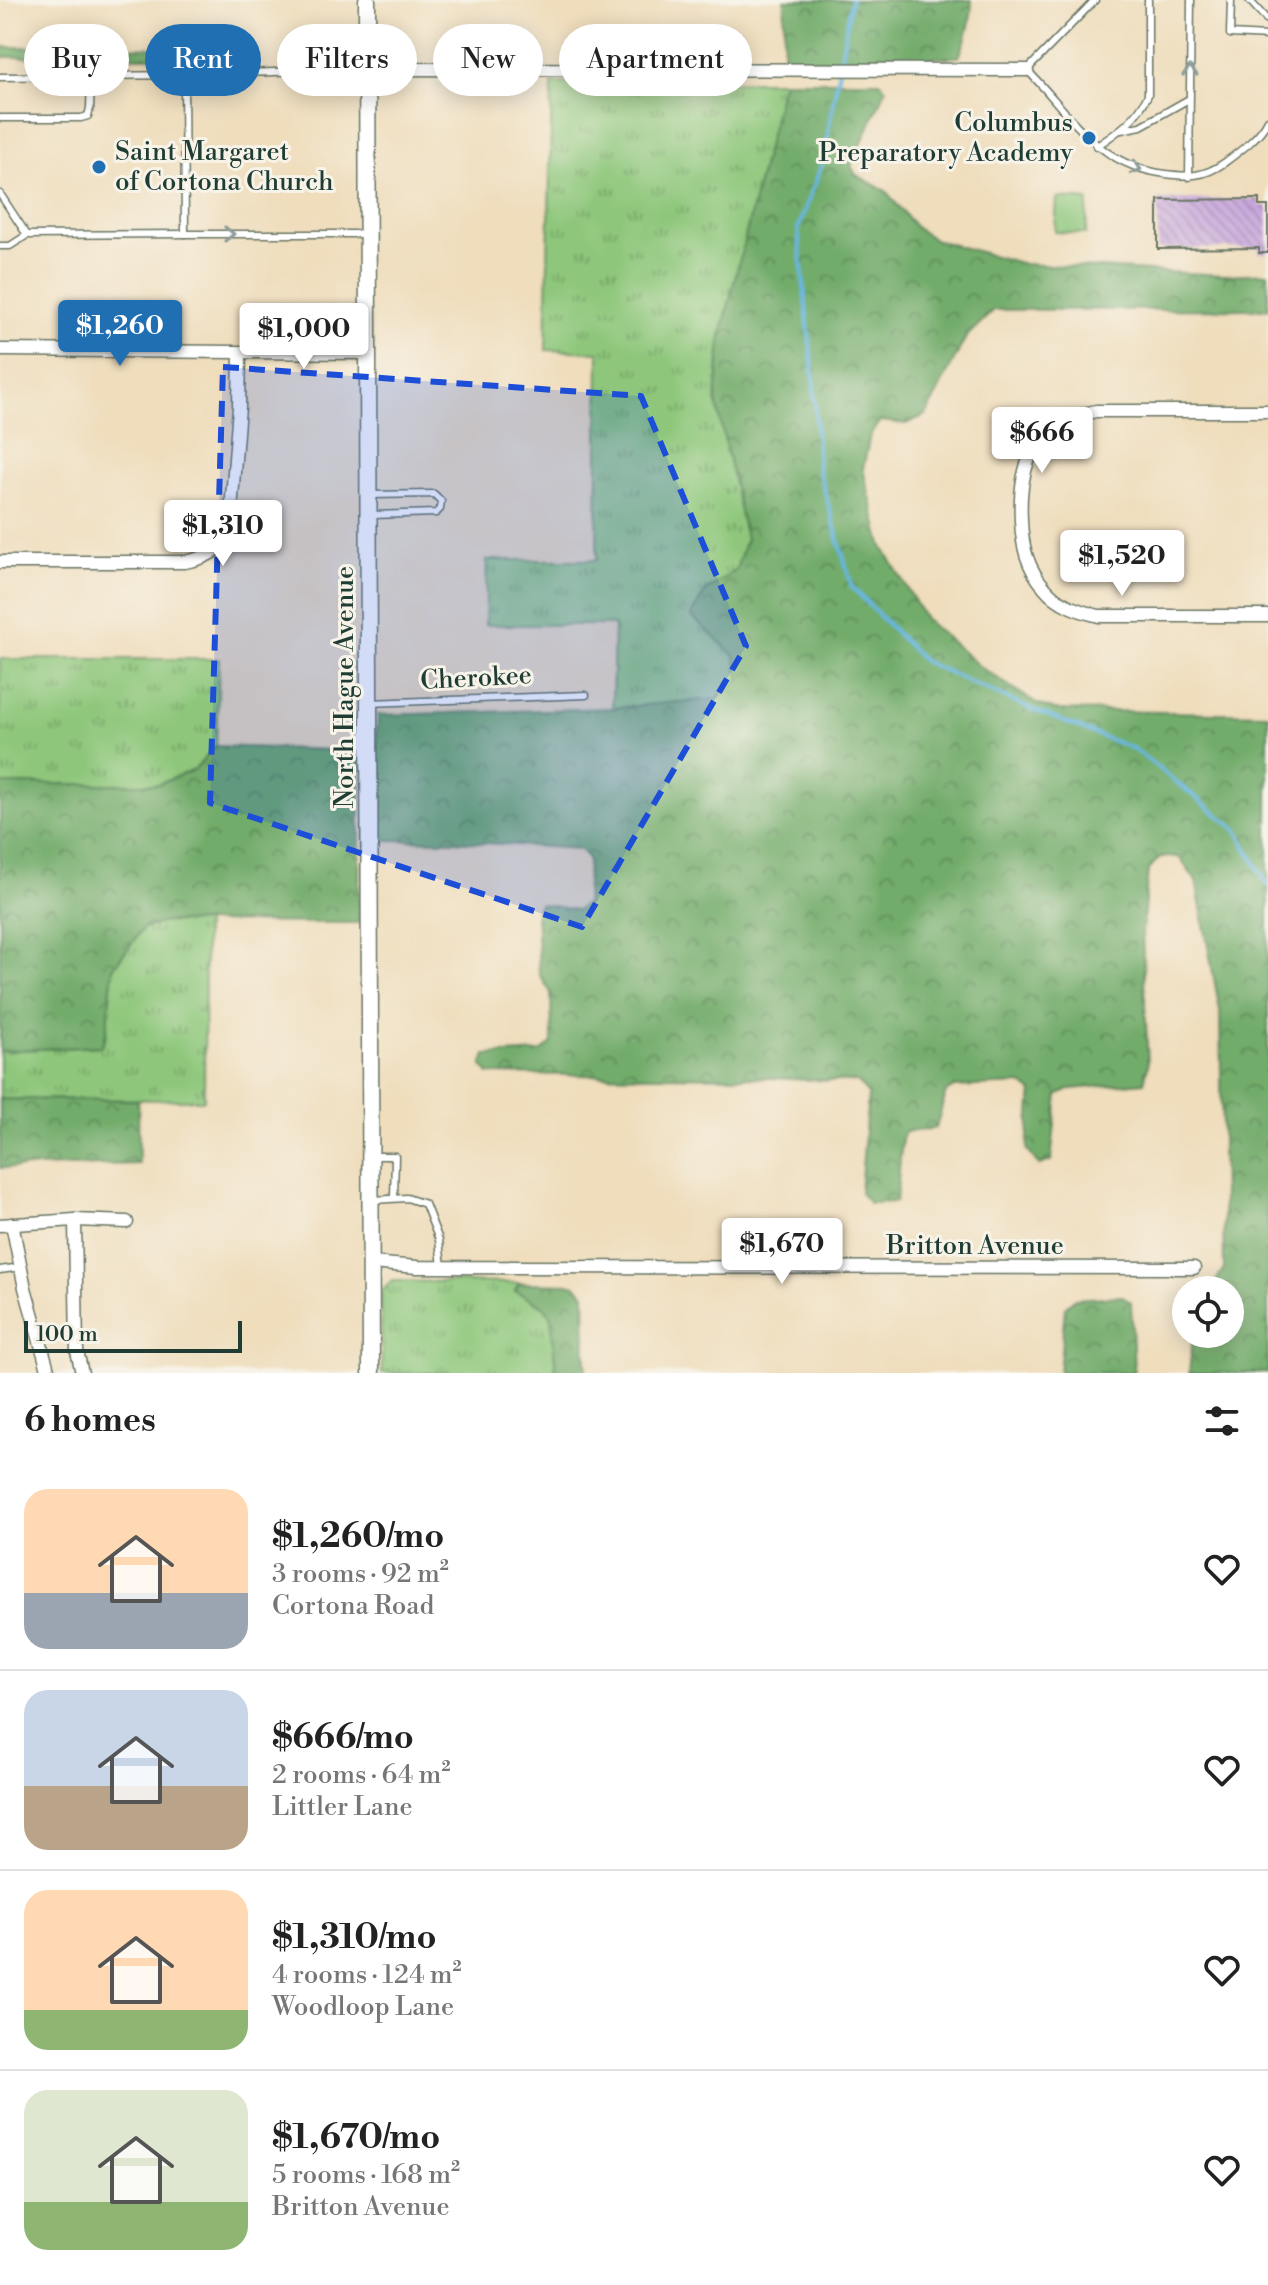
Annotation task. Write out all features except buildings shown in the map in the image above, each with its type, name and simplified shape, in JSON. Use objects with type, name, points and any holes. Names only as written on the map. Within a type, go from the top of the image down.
[{"type":"main road","name":"North Hague Avenue","points":[[367,0],[367,24]]},
{"type":"main road","name":"North Hague Avenue","points":[[367,96],[371,1373]]},
{"type":"street","points":[[417,69],[1027,70]]},
{"type":"street","points":[[0,350],[368,353]]},
{"type":"street","points":[[0,562],[185,562],[219,549],[230,524],[240,353]]},
{"type":"street","points":[[1268,411],[1096,411],[1077,415],[1059,423],[1043,436],[1025,466],[1020,505],[1026,557],[1034,574],[1054,597],[1080,611],[1099,616],[1268,616]]},
{"type":"street","points":[[75,1220],[77,1351],[82,1373]]},
{"type":"street","points":[[49,1373],[21,1267],[6,1224],[75,1220],[127,1222]]},
{"type":"street","name":"Britton Avenue","points":[[371,1263],[442,1267],[1194,1268]]},
{"type":"lane","points":[[1095,0],[1027,70],[1097,146],[1128,166],[1189,177],[1216,169],[1238,152],[1268,120]]},
{"type":"lane","points":[[1097,146],[1121,130],[1141,109],[1148,95],[1148,0]]},
{"type":"lane","points":[[1189,177],[1191,0]]},
{"type":"lane","points":[[1231,0],[1230,34],[1268,36]]},
{"type":"lane","points":[[1249,0],[1268,21]]},
{"type":"lane","points":[[0,77],[24,77]]},
{"type":"lane","points":[[0,118],[81,118],[88,116],[90,96]]},
{"type":"lane","points":[[184,96],[185,234]]},
{"type":"lane","points":[[1121,130],[1141,126],[1190,98]]},
{"type":"lane","points":[[0,194],[27,235]]},
{"type":"lane","points":[[0,246],[10,246],[27,235],[368,234]]},
{"type":"lane","points":[[368,495],[434,494],[441,501],[436,513],[368,515]]},
{"type":"lane","name":"Cherokee","points":[[369,703],[586,695]]},
{"type":"lane","points":[[371,1156],[395,1156],[394,1198]]},
{"type":"lane","points":[[371,1200],[416,1199],[425,1204],[439,1240],[442,1267]]},
{"type":"lane","points":[[0,1270],[21,1267]]},
{"type":"highlighted area","points":[[223,367],[641,396],[746,646],[582,927],[210,803]]},
{"type":"green space","points":[[785,0],[972,0],[968,29],[959,57],[783,61]]},
{"type":"green space","points":[[0,47],[24,47],[24,57],[0,57]]},
{"type":"green space","points":[[129,48],[145,48],[145,57],[129,57]]},
{"type":"green space","points":[[752,81],[783,81],[721,337],[716,400],[746,539],[736,571],[706,591],[691,615],[735,656],[740,680],[716,699],[612,708],[614,625],[485,625],[487,560],[597,560],[599,352],[546,350],[552,83],[559,83],[559,96],[752,96]]},
{"type":"green space","points":[[783,81],[880,81],[886,89],[851,166],[856,175],[886,191],[916,228],[936,240],[1024,264],[1223,275],[1268,273],[1268,309],[994,310],[966,337],[926,415],[906,424],[880,421],[870,435],[863,469],[882,545],[925,619],[979,666],[1037,704],[1055,710],[1268,714],[1268,1373],[1189,1373],[1192,1348],[1244,1348],[1244,1276],[1219,1276],[1224,1269],[1220,1011],[1196,881],[1179,857],[1160,857],[1148,870],[1142,932],[1148,1066],[1144,1082],[1071,1089],[1058,1095],[1051,1161],[1039,1165],[1027,1150],[1032,1091],[1021,1084],[954,1087],[946,1092],[936,1128],[905,1132],[896,1202],[869,1203],[860,1193],[868,1094],[857,1082],[746,1077],[489,1074],[482,1066],[486,1055],[541,1052],[552,1043],[551,993],[539,974],[536,909],[540,904],[577,910],[586,903],[588,858],[579,849],[382,840],[376,751],[378,715],[612,708],[716,699],[740,680],[735,656],[691,616],[706,591],[736,570],[746,539],[716,400],[721,337]]},
{"type":"green space","points":[[1057,198],[1088,200],[1086,234],[1055,232]]},
{"type":"green space","points":[[0,659],[219,659],[216,746],[194,770],[159,784],[0,784]]},
{"type":"green space","points":[[216,746],[360,751],[359,923],[164,922],[143,928],[113,968],[106,1035],[101,1046],[0,1051],[0,784],[159,784],[194,770]]},
{"type":"green space","points":[[164,922],[205,922],[204,1100],[0,1099],[0,1051],[101,1046],[106,1034],[113,968],[143,928]]},
{"type":"green space","points":[[0,1099],[138,1100],[139,1164],[0,1168]]},
{"type":"green space","points":[[392,1281],[519,1283],[515,1291],[544,1306],[551,1316],[556,1373],[382,1373],[381,1292]]},
{"type":"green space","points":[[519,1283],[574,1284],[585,1294],[586,1373],[556,1373],[551,1316],[544,1306],[515,1291]]},
{"type":"green space","points":[[1121,1296],[1131,1302],[1134,1373],[1059,1373],[1065,1307],[1074,1299]]},
{"type":"waterway","points":[[851,0],[823,161],[798,229],[814,383],[818,469],[852,587],[923,661],[1026,707],[1134,749],[1236,829],[1268,885]]},
{"type":"place","name":"Columbus Preparatory Academy","points":[[1089,138]]},
{"type":"place","name":"Saint Margaret of Cortona Church","points":[[99,167]]}]
